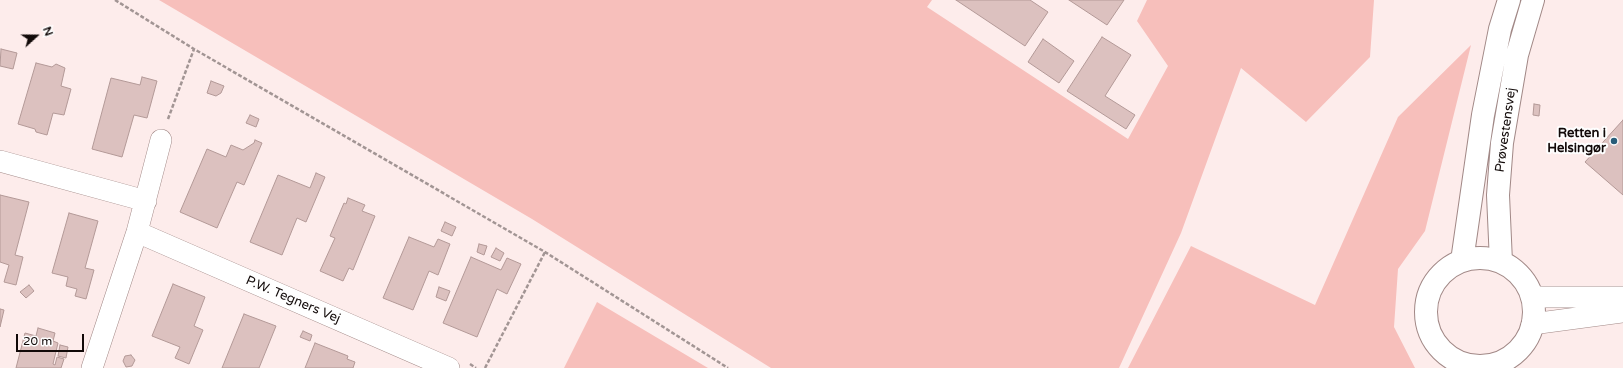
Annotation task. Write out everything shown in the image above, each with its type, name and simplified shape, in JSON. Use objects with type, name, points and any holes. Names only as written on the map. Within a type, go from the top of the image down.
[{"type":"street","name":"Prøvestensvej","points":[[1462,261],[1485,108],[1500,29],[1509,0]]},
{"type":"street","name":"Prøvestensvej","points":[[1501,262],[1498,195],[1502,142],[1517,55],[1533,0]]},
{"type":"street","points":[[92,368],[137,232],[161,140]]},
{"type":"street","points":[[0,161],[146,201]]},
{"type":"street","name":"P.W. Tegners Vej","points":[[137,232],[449,368]]},
{"type":"street","points":[[1475,258],[1501,262],[1520,277],[1525,283],[1532,297],[1534,312],[1532,324],[1525,342],[1503,366],[1463,367],[1448,356],[1436,344],[1429,330],[1426,313],[1428,296],[1435,282],[1447,269],[1462,261],[1475,258]]},
{"type":"street","points":[[1532,297],[1623,297]]},
{"type":"street","points":[[1532,324],[1623,312]]},
{"type":"path","points":[[115,0],[194,49],[545,252],[728,368]]},
{"type":"path","points":[[161,140],[194,49]]},
{"type":"path","points":[[485,368],[545,252]]},
{"type":"shaded area","points":[[159,0],[932,0],[927,7],[1128,139],[1168,66],[1137,21],[1147,0],[1374,0],[1370,57],[1306,122],[1241,68],[1181,233],[1119,368],[771,368],[532,219]]},
{"type":"shaded area","points":[[1471,45],[1425,231],[1398,269],[1394,327],[1415,368],[1128,368],[1191,246],[1315,305],[1398,117]]},
{"type":"shaded area","points":[[597,302],[708,368],[564,368]]},
{"type":"building","points":[[956,0],[1030,0],[1048,12],[1025,46]]},
{"type":"building","points":[[1069,0],[1124,0],[1107,25]]},
{"type":"building","points":[[1102,37],[1131,55],[1105,96],[1135,115],[1126,129],[1067,91]]},
{"type":"building","points":[[1043,39],[1074,61],[1059,83],[1028,62]]},
{"type":"building","points":[[1,49],[17,53],[13,69],[0,66]]},
{"type":"building","points":[[36,63],[52,67],[56,64],[65,68],[61,86],[71,89],[64,115],[53,113],[47,135],[36,132],[35,129],[18,124]]},
{"type":"building","points":[[142,77],[157,81],[147,118],[134,115],[122,157],[92,149],[111,78],[140,85]]},
{"type":"building","points":[[211,81],[224,86],[221,93],[216,96],[207,93]]},
{"type":"building","points":[[1534,104],[1540,105],[1539,116],[1533,115]]},
{"type":"building","points":[[250,115],[259,119],[256,127],[246,123]]},
{"type":"building","name":"Retten i Helsingør","points":[[1623,120],[1623,195],[1585,162]]},
{"type":"building","points":[[255,140],[262,143],[244,185],[237,182],[217,228],[180,212],[207,149],[226,157],[231,145],[243,150],[254,143]]},
{"type":"building","points":[[316,173],[325,177],[306,222],[297,218],[282,255],[250,242],[278,175],[310,188]]},
{"type":"building","points":[[0,195],[29,202],[15,255],[23,257],[16,285],[4,282],[9,265],[0,262]]},
{"type":"building","points":[[348,198],[365,205],[362,211],[375,216],[353,270],[349,268],[343,281],[320,271],[335,238],[330,236],[344,203],[346,204]]},
{"type":"building","points":[[69,213],[98,221],[85,268],[94,270],[86,299],[75,296],[77,289],[66,286],[68,277],[52,273]]},
{"type":"building","points":[[445,222],[456,227],[452,236],[441,231]]},
{"type":"building","points":[[409,237],[434,247],[438,239],[450,244],[438,275],[429,271],[413,310],[383,298]]},
{"type":"building","points":[[479,244],[487,246],[484,255],[477,252]]},
{"type":"building","points":[[496,248],[504,253],[500,261],[491,257]]},
{"type":"building","points":[[471,257],[501,270],[507,258],[521,264],[507,294],[497,289],[477,337],[443,323]]},
{"type":"building","points":[[173,284],[205,297],[194,326],[203,330],[189,364],[175,358],[180,347],[152,336]]},
{"type":"building","points":[[29,285],[34,291],[26,298],[20,292]]},
{"type":"building","points":[[439,287],[450,291],[446,301],[436,297]]},
{"type":"building","points":[[0,309],[4,310],[0,327]]},
{"type":"building","points":[[244,314],[276,326],[259,368],[222,368]]},
{"type":"building","points":[[38,328],[55,333],[53,341],[58,343],[53,364],[55,365],[57,357],[64,359],[61,368],[16,368],[25,333],[36,336]]},
{"type":"building","points":[[303,331],[312,335],[310,341],[300,337]]},
{"type":"building","points":[[315,343],[348,356],[347,359],[355,362],[353,368],[305,368]]},
{"type":"building","points":[[60,345],[68,347],[66,358],[58,356]]},
{"type":"building","points":[[131,355],[135,360],[132,366],[126,367],[123,361],[125,356]]},
{"type":"place","name":"Retten i Helsingør","points":[[1614,141]]}]
